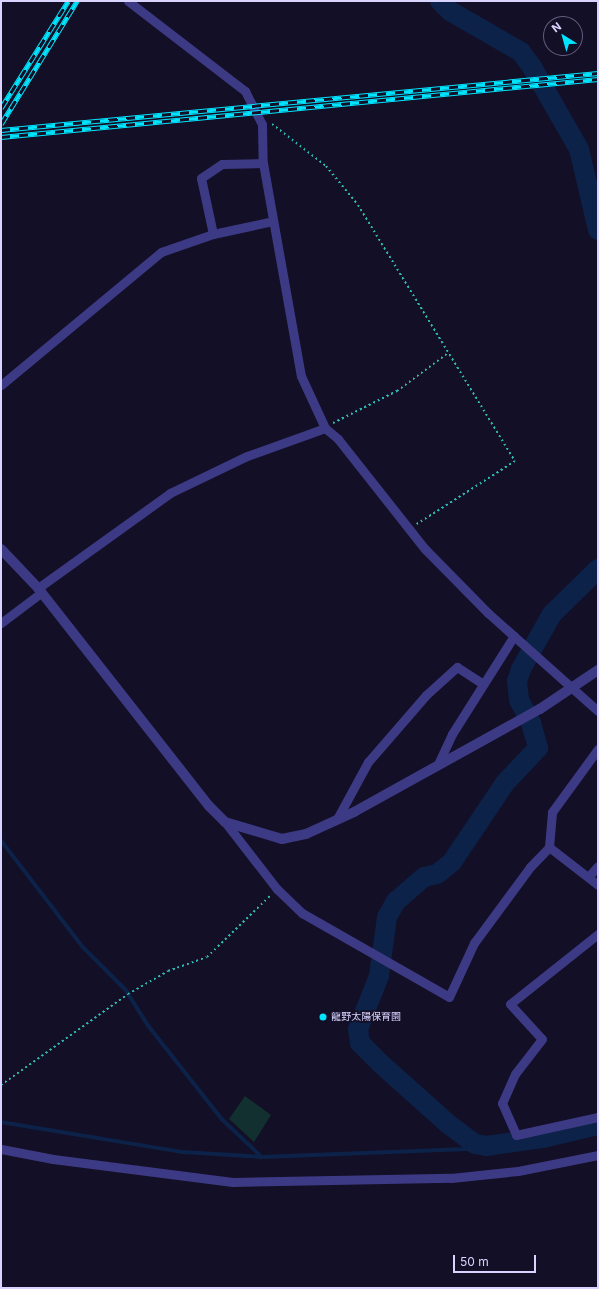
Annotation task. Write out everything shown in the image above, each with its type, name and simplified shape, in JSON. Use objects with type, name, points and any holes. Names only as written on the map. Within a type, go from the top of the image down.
[{"type":"street","points":[[128,1],[245,91],[262,124],[263,163],[300,376],[324,428],[338,439],[408,530],[514,636],[598,711]]},
{"type":"street","points":[[213,234],[201,178],[222,164],[263,163]]},
{"type":"street","points":[[1,385],[161,252],[213,234],[273,221]]},
{"type":"street","points":[[1,623],[40,590],[170,493],[241,459],[324,428]]},
{"type":"street","points":[[1,549],[40,590],[277,889],[302,912],[448,997],[474,943],[530,866],[549,847],[552,812],[598,749]]},
{"type":"street","points":[[439,762],[483,684],[514,636]]},
{"type":"street","points":[[337,819],[368,762],[426,695],[457,667],[483,684]]},
{"type":"street","points":[[225,822],[282,839],[306,834],[337,819],[574,689],[598,670]]},
{"type":"street","points":[[549,847],[589,876],[598,885]]},
{"type":"street","points":[[589,876],[598,866]]},
{"type":"street","points":[[598,934],[510,1004],[542,1039],[515,1074],[502,1104],[516,1135],[598,1116]]},
{"type":"street","points":[[1,1148],[53,1159],[233,1182],[451,1178],[518,1171],[598,1155]]},
{"type":"path","points":[[262,124],[272,123],[326,166],[358,205],[515,462],[408,530]]},
{"type":"path","points":[[324,428],[396,391],[448,353]]},
{"type":"path","points":[[1,1085],[128,994],[168,971],[207,957],[277,889]]},
{"type":"green space","points":[[245,1096],[271,1115],[254,1142],[229,1119]]},
{"type":"waterway","points":[[440,1],[450,11],[521,52],[532,67],[579,149],[598,230]]},
{"type":"waterway","points":[[598,569],[552,614],[521,669],[517,681],[519,700],[531,723],[538,748],[505,783],[452,862],[437,874],[424,877],[396,901],[387,917],[379,976],[358,1029],[360,1043],[380,1063],[447,1123],[475,1144],[486,1146],[543,1138],[598,1125]]},
{"type":"waterway","points":[[1,840],[84,948],[126,990],[148,1025],[222,1119],[262,1157],[474,1149],[483,1145]]},
{"type":"waterway","points":[[1,1122],[183,1152],[262,1157]]},
{"type":"railway","points":[[1,108],[68,1]]},
{"type":"railway","points":[[1,124],[77,1]]},
{"type":"railway","points":[[1,130],[598,73]]},
{"type":"railway","points":[[1,137],[598,79]]},
{"type":"place","name":"龍野太陽保育園","points":[[323,1017]]}]
